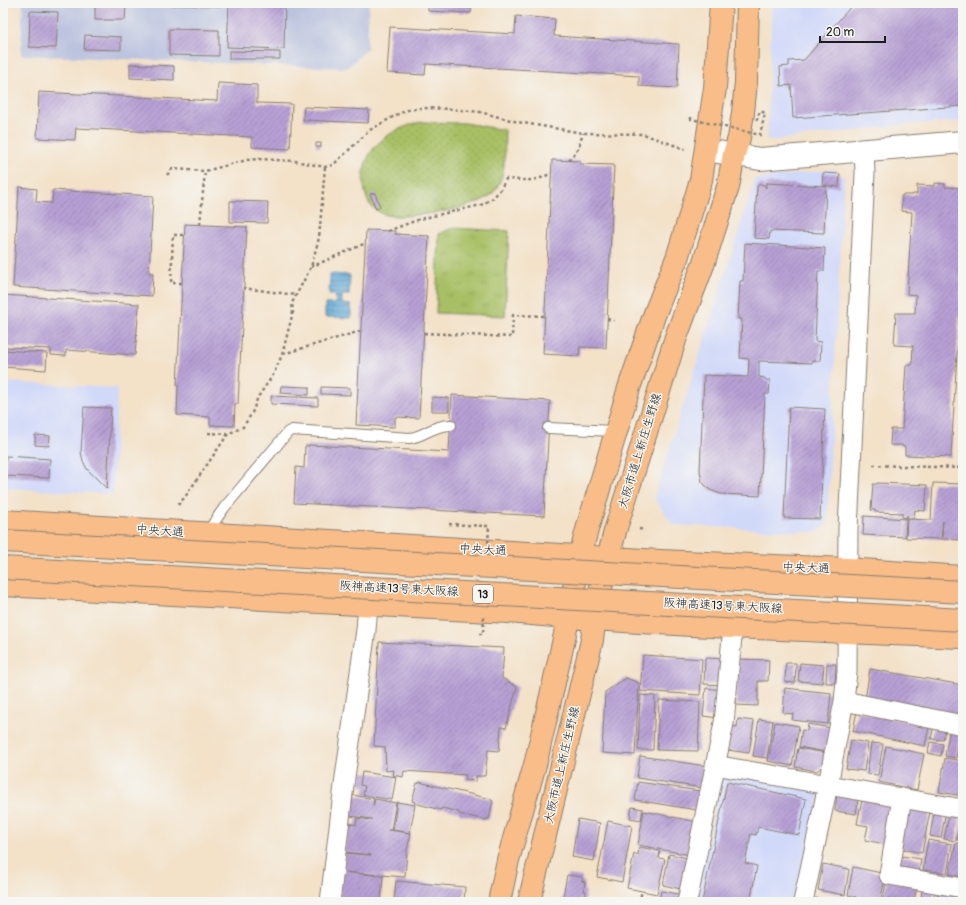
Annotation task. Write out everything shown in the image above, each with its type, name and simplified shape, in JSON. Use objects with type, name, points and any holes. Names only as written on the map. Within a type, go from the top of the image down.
[{"type":"main road","points":[[499,902],[508,860],[536,761],[569,617],[580,556],[615,431],[655,313],[677,258],[701,180],[696,149],[716,88],[721,3]]},
{"type":"main road","name":"大阪市道上新庄生野線","points":[[529,902],[592,640],[594,619],[608,558],[676,336],[703,265],[728,187],[734,154],[740,138],[746,82],[748,3]]},
{"type":"main road","name":"中央大通","points":[[3,521],[660,562],[847,570],[963,578]]},
{"type":"main road","points":[[3,541],[963,592]]},
{"type":"main road","name":"阪神高速13号東大阪線","points":[[3,568],[963,620]]},
{"type":"main road","points":[[3,585],[509,612],[594,619],[963,638]]},
{"type":"street","points":[[696,149],[760,159],[864,149],[963,142]]},
{"type":"street","points":[[804,902],[844,701],[847,672],[848,529],[865,180],[864,149]]},
{"type":"street","points":[[330,902],[368,605]]},
{"type":"street","points":[[687,902],[724,723],[733,626]]},
{"type":"street","points":[[844,701],[963,725]]},
{"type":"street","points":[[715,765],[963,808]]},
{"type":"street","points":[[902,798],[889,875],[963,888]]},
{"type":"lane","points":[[206,534],[224,508],[288,432],[292,430],[410,438],[419,436],[435,427],[451,425]]},
{"type":"lane","points":[[548,428],[615,431]]},
{"type":"path","points":[[167,175],[172,169],[205,171],[247,160],[258,159],[295,161],[326,167],[338,162],[370,130],[396,115],[408,110],[421,108],[480,112],[518,122],[583,133],[643,134],[696,149]]},
{"type":"path","points":[[692,117],[691,119],[760,135],[765,113],[760,111],[756,122]]},
{"type":"path","points":[[568,160],[578,149],[583,133]]},
{"type":"path","points":[[208,433],[228,434],[243,428],[252,413],[258,397],[273,375],[282,355],[293,312],[292,303],[311,267],[319,238],[326,167]]},
{"type":"path","points":[[200,224],[205,171]]},
{"type":"path","points":[[388,231],[420,219],[480,205],[493,198],[500,190],[506,178],[533,181],[542,179],[551,173]]},
{"type":"path","points":[[182,283],[171,283],[173,235],[184,235]]},
{"type":"path","points":[[311,267],[366,243]]},
{"type":"path","points":[[244,288],[296,295]]},
{"type":"path","points":[[424,333],[512,337],[513,315],[544,316]]},
{"type":"path","points":[[607,319],[614,320]]},
{"type":"path","points":[[282,355],[361,331]]},
{"type":"path","points":[[178,505],[228,434]]},
{"type":"path","points":[[873,465],[963,468]]},
{"type":"path","points":[[449,524],[485,526]]},
{"type":"path","points":[[639,529],[645,530]]},
{"type":"path","points":[[639,902],[642,891]]},
{"type":"shaded area","points":[[23,3],[369,3],[367,49],[347,68],[21,55]]},
{"type":"shaded area","points":[[772,3],[963,3],[963,121],[911,124],[767,141]]},
{"type":"shaded area","points":[[834,169],[844,178],[827,524],[818,532],[673,525],[654,498],[755,179]]},
{"type":"shaded area","points":[[3,382],[117,388],[113,494],[3,488]]},
{"type":"shaded area","points":[[722,772],[820,791],[798,902],[696,902]]},
{"type":"green space","points":[[423,122],[465,123],[505,130],[505,155],[501,180],[492,194],[473,204],[442,212],[409,216],[383,214],[373,208],[367,198],[364,186],[366,162],[379,142],[399,129]]},
{"type":"green space","points":[[452,228],[509,231],[505,316],[436,313],[439,234]]},
{"type":"water","points":[[330,274],[350,275],[349,295],[342,295],[342,304],[351,305],[351,318],[325,317],[325,304],[335,304],[336,295],[329,294]]},
{"type":"building","points":[[221,3],[221,6],[107,4]]},
{"type":"building","points":[[229,3],[285,3],[284,49],[227,47]]},
{"type":"building","points":[[428,3],[472,3],[471,13],[428,11]]},
{"type":"building","points":[[854,3],[963,3],[963,106],[793,118],[791,85],[781,86],[780,67],[789,66],[789,61],[804,60]]},
{"type":"building","points":[[95,5],[126,6],[125,20],[95,20]]},
{"type":"building","points":[[30,11],[58,12],[56,48],[29,47]]},
{"type":"building","points":[[516,16],[555,19],[554,36],[679,44],[677,88],[639,86],[639,76],[426,64],[425,75],[387,73],[390,27],[515,34]]},
{"type":"building","points":[[169,29],[219,30],[219,56],[169,55]]},
{"type":"building","points":[[85,35],[121,37],[121,50],[84,49]]},
{"type":"building","points":[[229,51],[280,52],[280,59],[229,59]]},
{"type":"building","points":[[130,64],[174,66],[174,80],[130,78]]},
{"type":"building","points":[[218,83],[257,85],[257,103],[292,104],[290,149],[252,147],[252,137],[76,128],[75,140],[37,138],[39,92],[217,101]]},
{"type":"building","points":[[304,107],[369,110],[368,123],[303,120]]},
{"type":"building","points":[[316,143],[321,143],[321,147],[316,147]]},
{"type":"building","points":[[552,160],[580,161],[580,164],[614,165],[606,348],[580,347],[579,356],[543,354]]},
{"type":"building","points":[[823,173],[840,174],[839,187],[822,185]]},
{"type":"building","points":[[766,183],[826,186],[824,233],[770,231],[769,239],[754,238],[757,187],[761,184],[766,188]]},
{"type":"building","points":[[935,183],[945,184],[945,187],[963,188],[963,250],[951,457],[905,455],[905,447],[902,445],[890,445],[891,429],[902,429],[906,365],[912,365],[913,346],[894,345],[896,313],[915,313],[916,295],[907,294],[912,212],[901,211],[902,195],[917,194],[917,185],[935,186]]},
{"type":"building","points":[[19,187],[37,189],[36,202],[52,203],[53,190],[153,196],[149,273],[153,273],[152,296],[13,287]]},
{"type":"building","points":[[375,193],[380,207],[376,209],[370,194]]},
{"type":"building","points":[[230,201],[268,202],[267,223],[230,222]]},
{"type":"building","points":[[185,224],[247,227],[238,404],[235,404],[234,426],[210,425],[210,417],[177,415],[177,385]]},
{"type":"building","points":[[366,230],[395,231],[395,234],[429,236],[419,418],[395,417],[395,427],[356,425]]},
{"type":"building","points":[[745,243],[825,248],[824,271],[818,271],[815,341],[821,342],[820,361],[812,361],[812,363],[759,361],[759,377],[765,378],[765,380],[770,380],[769,394],[765,394],[760,496],[721,494],[710,490],[702,482],[700,471],[704,375],[748,377],[749,359],[740,358],[742,319],[738,319],[740,281],[743,281]]},
{"type":"building","points":[[3,295],[139,304],[135,355],[66,350],[66,356],[51,355],[51,349],[3,347]]},
{"type":"building","points":[[3,350],[47,353],[46,370],[3,367]]},
{"type":"building","points":[[281,386],[309,387],[309,395],[280,393]]},
{"type":"building","points":[[321,387],[350,388],[350,395],[321,394]]},
{"type":"building","points":[[452,395],[550,401],[544,516],[294,503],[296,467],[304,468],[305,446],[449,452]]},
{"type":"building","points":[[271,396],[318,398],[318,406],[271,404]]},
{"type":"building","points":[[432,397],[449,398],[449,411],[432,411]]},
{"type":"building","points":[[84,407],[111,408],[107,489],[87,469],[83,461],[81,452]]},
{"type":"building","points":[[789,407],[825,409],[820,519],[784,518]]},
{"type":"building","points":[[35,435],[50,436],[49,446],[35,445]]},
{"type":"building","points":[[6,456],[50,459],[49,478],[5,476]]},
{"type":"building","points":[[933,483],[963,484],[963,540],[942,539],[943,521],[941,539],[906,538],[907,519],[931,520]]},
{"type":"building","points":[[873,484],[927,485],[925,511],[915,510],[914,518],[907,518],[902,517],[902,513],[875,512],[875,510],[871,510]]},
{"type":"building","points":[[864,516],[906,519],[905,537],[863,535]]},
{"type":"building","points":[[379,642],[504,648],[502,678],[517,687],[506,728],[501,727],[499,751],[488,750],[485,776],[476,776],[476,781],[465,780],[466,775],[404,771],[403,777],[393,775],[394,770],[386,771],[385,747],[374,746]]},
{"type":"building","points":[[643,655],[702,659],[700,695],[640,691]]},
{"type":"building","points":[[705,658],[728,659],[726,685],[704,684]]},
{"type":"building","points":[[738,659],[769,660],[768,681],[758,681],[758,706],[736,705]]},
{"type":"building","points":[[786,663],[796,663],[795,683],[785,682]]},
{"type":"building","points":[[800,663],[824,665],[822,683],[798,681]]},
{"type":"building","points":[[827,664],[836,664],[835,683],[826,683]]},
{"type":"building","points":[[870,669],[963,685],[963,716],[865,700]]},
{"type":"building","points":[[626,678],[639,683],[635,755],[602,753],[605,692]]},
{"type":"building","points":[[706,688],[721,690],[718,718],[703,716]]},
{"type":"building","points":[[785,688],[831,693],[828,724],[792,720],[793,714],[783,713]]},
{"type":"building","points":[[640,695],[655,696],[653,750],[638,750]]},
{"type":"building","points":[[659,700],[700,702],[698,751],[657,750]]},
{"type":"building","points":[[857,711],[929,726],[925,746],[853,731]]},
{"type":"building","points":[[738,719],[754,721],[749,753],[727,750],[731,726],[737,727]]},
{"type":"building","points":[[759,719],[773,721],[767,758],[753,756]]},
{"type":"building","points":[[775,722],[799,726],[792,766],[768,761]]},
{"type":"building","points":[[808,724],[831,728],[826,752],[799,747],[802,730],[807,731]]},
{"type":"building","points":[[934,725],[946,727],[943,740],[931,739]]},
{"type":"building","points":[[950,728],[961,729],[956,758],[945,756]]},
{"type":"building","points":[[963,732],[963,758],[958,757]]},
{"type":"building","points":[[851,740],[868,743],[864,771],[846,769]]},
{"type":"building","points":[[930,742],[943,744],[941,756],[928,753]]},
{"type":"building","points":[[871,743],[883,744],[878,775],[867,774]]},
{"type":"building","points":[[886,746],[924,754],[917,790],[879,782]]},
{"type":"building","points":[[798,748],[826,753],[824,765],[817,771],[795,767]]},
{"type":"building","points":[[640,756],[706,766],[703,788],[637,778]]},
{"type":"building","points":[[945,758],[963,761],[963,796],[939,792]]},
{"type":"building","points":[[362,772],[396,777],[392,800],[363,795],[365,786],[360,785]]},
{"type":"building","points":[[419,782],[491,799],[493,801],[489,819],[486,820],[459,814],[459,812],[442,808],[441,810],[414,803],[415,802],[412,801],[417,783],[419,784]]},
{"type":"building","points":[[638,782],[700,791],[697,810],[635,800]]},
{"type":"building","points":[[727,782],[806,799],[799,835],[758,827],[756,835],[751,834],[745,863],[757,866],[750,902],[702,902]]},
{"type":"building","points":[[837,794],[859,794],[856,814],[835,811]]},
{"type":"building","points":[[863,794],[898,801],[889,845],[865,840],[868,826],[857,824]]},
{"type":"building","points":[[353,795],[374,799],[373,806],[375,799],[396,803],[391,830],[388,830],[411,833],[407,850],[405,877],[343,872],[344,853],[371,855],[344,852],[348,823],[356,825],[357,818],[372,819],[350,816]]},
{"type":"building","points":[[397,802],[415,805],[410,833],[393,830]]},
{"type":"building","points":[[907,806],[930,811],[922,853],[899,848]]},
{"type":"building","points":[[632,807],[643,809],[641,820],[630,818]]},
{"type":"building","points":[[935,808],[946,810],[941,838],[930,836]]},
{"type":"building","points":[[644,811],[697,822],[690,855],[638,845]]},
{"type":"building","points":[[950,811],[961,813],[956,841],[944,839]]},
{"type":"building","points":[[578,819],[600,823],[594,861],[572,857]]},
{"type":"building","points":[[963,820],[963,841],[958,840]]},
{"type":"building","points":[[608,821],[632,826],[622,882],[597,877]]},
{"type":"building","points":[[928,840],[952,844],[947,873],[923,870]]},
{"type":"building","points":[[956,843],[963,844],[963,877],[949,874]]},
{"type":"building","points":[[639,847],[660,851],[659,858],[665,859],[657,894],[627,888],[634,854],[638,855]]},
{"type":"building","points":[[669,854],[692,859],[685,890],[663,885]]},
{"type":"building","points":[[895,855],[921,859],[919,873],[893,868]]},
{"type":"building","points":[[823,864],[849,869],[845,895],[818,890]]},
{"type":"building","points":[[853,867],[886,874],[880,902],[856,901],[856,897],[848,895]]},
{"type":"building","points":[[342,872],[383,876],[381,902],[341,902],[339,900]]},
{"type":"building","points":[[567,875],[582,877],[582,881],[585,882],[585,902],[562,902]]},
{"type":"building","points":[[887,880],[917,886],[914,902],[882,902]]},
{"type":"building","points":[[396,881],[465,887],[464,902],[394,902]]},
{"type":"building","points":[[923,886],[935,889],[933,902],[920,902]]},
{"type":"building","points":[[939,889],[953,892],[951,902],[936,902]]},
{"type":"building","points":[[661,891],[685,895],[683,902],[659,902]]},
{"type":"building","points":[[956,892],[963,894],[963,902],[954,902]]},
{"type":"building","points":[[816,898],[833,901],[833,902],[815,902]]}]
